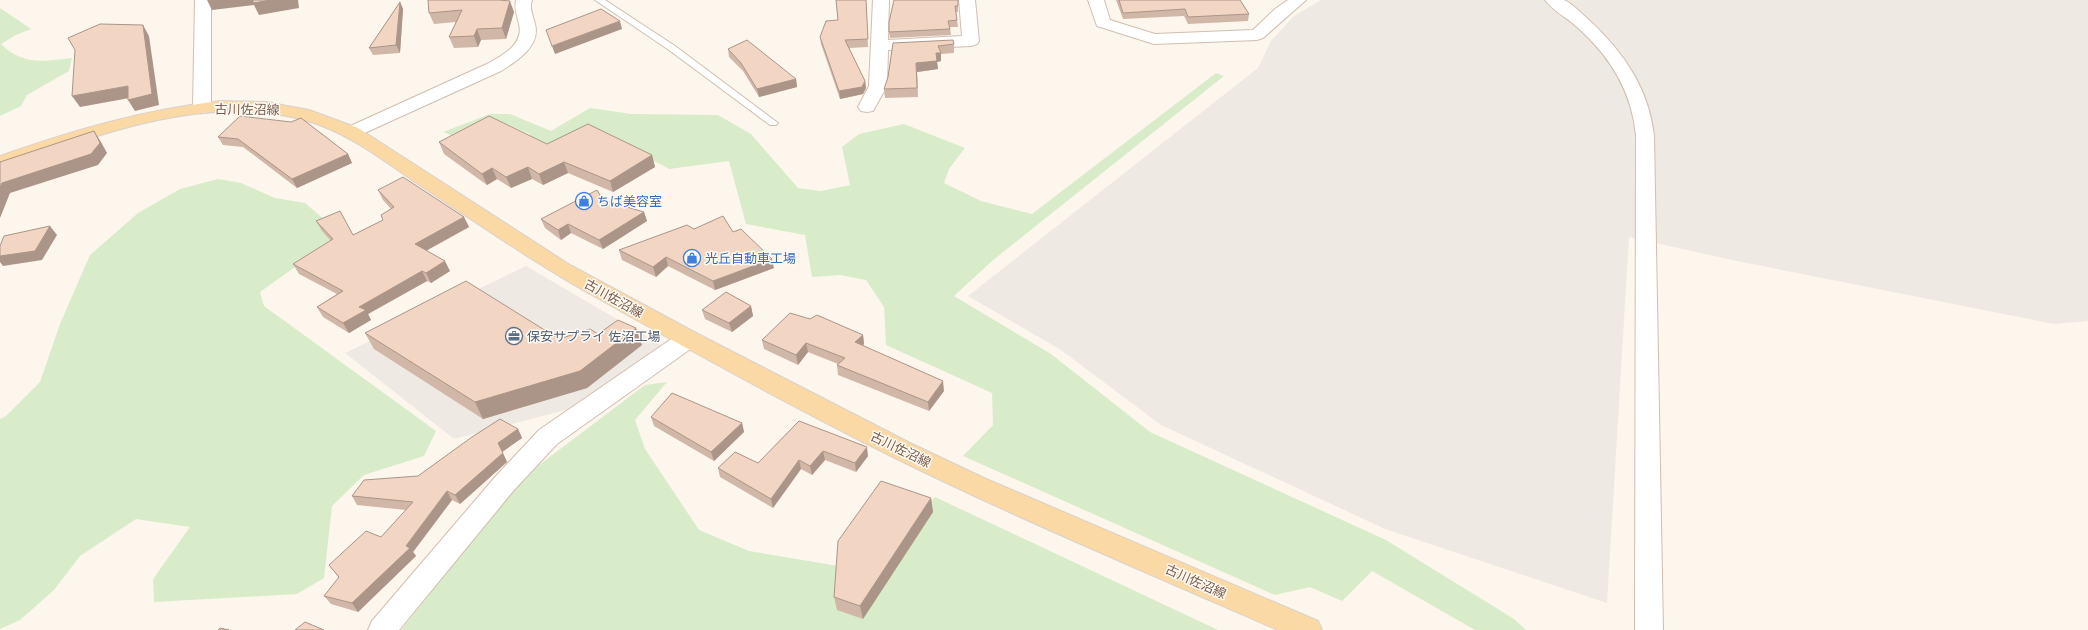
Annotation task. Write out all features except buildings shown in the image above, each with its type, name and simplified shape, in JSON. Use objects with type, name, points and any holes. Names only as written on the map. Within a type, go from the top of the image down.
[{"type":"main road","name":"古川佐沼線","points":[[0,162],[93,131],[166,114],[202,108],[242,106],[276,107],[306,113],[352,132],[563,270],[688,339],[901,450],[975,485],[1308,630]]},
{"type":"street","points":[[202,108],[203,0]]},
{"type":"street","points":[[352,132],[494,67],[509,58],[520,49],[527,37],[528,28],[522,4],[524,0]]},
{"type":"street","points":[[866,107],[878,86],[881,0]]},
{"type":"street","points":[[879,45],[971,41],[967,0]]},
{"type":"street","points":[[1096,0],[1103,23],[1154,39],[1257,35],[1278,6],[1298,0]]},
{"type":"street","points":[[1553,0],[1581,21],[1610,50],[1623,68],[1641,109],[1644,136],[1649,630]]},
{"type":"street","points":[[382,630],[505,483],[548,437],[688,339]]},
{"type":"lane","points":[[599,0],[672,48],[773,123]]},
{"type":"shaded area","points":[[1321,0],[2088,0],[2088,321],[2054,324],[1732,260],[1629,237],[1607,603],[1385,529],[1161,425],[1061,350],[968,296],[1258,68],[1271,41],[1294,16]]},
{"type":"shaded area","name":"保安サプライ 佐沼工場","points":[[526,266],[661,345],[569,409],[454,439],[345,353]]},
{"type":"green space","points":[[0,8],[31,29],[16,35],[1,44],[9,51],[26,59],[43,61],[72,58],[69,71],[27,95],[21,106],[0,116]]},
{"type":"green space","points":[[1216,73],[1224,76],[992,261],[954,296],[1051,354],[1150,432],[1386,540],[1514,619],[1526,630],[1475,630],[1372,571],[1342,601],[1310,587],[1275,595],[963,456],[993,425],[992,393],[886,345],[884,307],[866,280],[841,275],[812,277],[805,235],[746,224],[729,161],[669,169],[591,127],[548,149],[530,140],[530,134],[497,120],[460,139],[443,132],[490,114],[510,114],[551,131],[590,108],[632,114],[718,115],[751,134],[798,188],[821,191],[850,185],[842,147],[859,134],[904,124],[965,148],[949,169],[944,183],[981,201],[1032,214]]},
{"type":"green space","points":[[218,179],[241,183],[275,198],[305,203],[326,221],[333,240],[260,292],[264,306],[436,431],[424,456],[364,475],[332,506],[324,578],[297,594],[154,602],[153,579],[190,527],[136,519],[80,556],[54,590],[20,620],[0,629],[0,419],[6,416],[40,382],[60,324],[90,255],[138,213],[180,189]]},
{"type":"green space","points":[[667,382],[635,420],[645,449],[699,530],[749,551],[862,570],[935,497],[1218,630],[401,630],[515,487],[539,465],[645,385]]},
{"type":"place","name":"ちば美容室","points":[[584,201]]},
{"type":"place","name":"光丘自動車工場","points":[[692,258]]},
{"type":"place","name":"保安サプライ 佐沼工場","points":[[514,336]]}]
